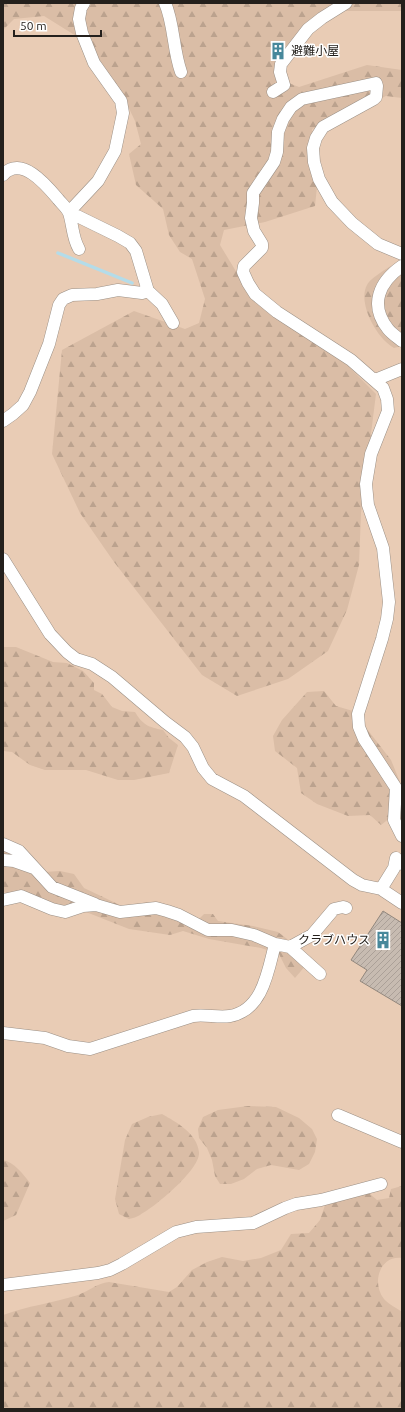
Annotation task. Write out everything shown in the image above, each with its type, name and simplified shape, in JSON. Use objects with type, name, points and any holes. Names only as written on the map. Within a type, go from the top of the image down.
[{"type":"street","points":[[69,212],[98,181],[115,151],[123,113],[121,100],[94,63],[82,33],[79,19],[84,3]]},
{"type":"street","points":[[165,3],[180,72]]},
{"type":"street","points":[[273,92],[284,85],[280,72],[281,64],[308,29],[346,3]]},
{"type":"street","points":[[402,254],[378,244],[347,218],[332,202],[319,179],[314,162],[316,138],[323,127],[376,98],[376,83],[302,99],[291,107],[283,119],[278,132],[277,152],[274,162],[253,193],[251,218],[254,231],[262,244],[262,248],[244,266],[243,272],[248,284],[255,294],[271,307],[352,360],[383,388],[387,399],[388,411],[371,454],[366,484],[368,505],[383,548],[389,602],[382,639],[358,714],[359,727],[364,739],[396,788],[394,820],[402,836]]},
{"type":"street","points":[[3,175],[6,171],[16,168],[29,172],[43,181],[69,212],[130,243],[136,251],[148,291],[162,304],[173,323]]},
{"type":"street","points":[[69,212],[73,236],[79,249]]},
{"type":"street","points":[[402,266],[393,272],[383,283],[379,293],[378,306],[382,320],[389,330],[402,341]]},
{"type":"street","points":[[3,421],[23,405],[30,392],[49,344],[59,305],[63,299],[72,295],[97,294],[118,290],[142,293],[148,291]]},
{"type":"street","points":[[374,380],[402,369]]},
{"type":"street","points":[[3,559],[50,634],[67,652],[76,659],[92,664],[112,677],[185,737],[193,747],[203,768],[212,779],[236,790],[353,880],[362,885],[381,889],[402,903]]},
{"type":"street","points":[[3,844],[19,851],[52,887],[96,905],[120,912],[156,908],[179,915],[208,930],[232,930],[254,935],[275,944],[290,947],[320,974]]},
{"type":"street","points":[[381,889],[394,868],[396,858],[402,864]]},
{"type":"street","points":[[3,860],[14,861],[37,869]]},
{"type":"street","points":[[3,900],[21,896],[52,909],[65,912],[83,906],[96,905]]},
{"type":"street","points":[[290,947],[312,935],[334,909],[343,906],[346,908]]},
{"type":"street","points":[[3,1033],[45,1038],[68,1046],[90,1049],[193,1016],[230,1016],[244,1012],[259,996],[275,944]]},
{"type":"street","points":[[338,1115],[402,1142]]},
{"type":"street","points":[[3,1285],[98,1274],[122,1264],[176,1232],[196,1227],[253,1223],[296,1204],[321,1200],[381,1184]]},
{"type":"shaded area","points":[[3,3],[402,3],[402,1409],[3,1345]]},
{"type":"green space","points":[[3,3],[402,3],[402,11],[321,11],[276,62],[281,80],[299,87],[367,65],[402,70],[402,98],[386,96],[312,129],[317,187],[315,206],[265,222],[224,230],[220,245],[251,296],[343,361],[376,394],[361,513],[359,565],[347,610],[328,651],[288,679],[237,696],[202,675],[114,562],[80,513],[52,454],[62,350],[134,311],[185,329],[199,323],[205,299],[192,259],[180,252],[169,235],[163,209],[136,185],[129,154],[141,144],[135,121],[124,98],[108,76],[89,44],[44,16],[14,19],[3,30]]},
{"type":"green space","points":[[402,260],[402,346],[394,348],[381,337],[370,320],[365,301],[365,293],[367,285],[372,279]]},
{"type":"green space","points":[[3,647],[16,647],[53,662],[67,663],[83,671],[94,683],[94,690],[102,694],[112,707],[122,711],[135,712],[146,725],[163,730],[169,738],[178,745],[169,773],[134,780],[118,780],[86,770],[45,770],[30,765],[12,752],[3,751]]},
{"type":"green space","points":[[324,691],[336,706],[353,711],[391,760],[400,782],[400,810],[381,825],[370,815],[348,816],[317,804],[301,793],[297,768],[275,751],[273,736],[282,720],[307,692]]},
{"type":"green space","points":[[3,850],[12,852],[44,872],[60,871],[74,874],[84,888],[124,907],[147,902],[172,906],[198,920],[204,914],[213,914],[218,921],[253,926],[278,932],[312,958],[295,978],[286,968],[279,954],[261,948],[209,939],[183,931],[170,935],[129,929],[86,912],[46,904],[3,892]]},
{"type":"green space","points":[[248,1106],[276,1107],[299,1118],[312,1129],[317,1139],[315,1152],[309,1164],[299,1170],[271,1165],[257,1169],[244,1179],[231,1184],[220,1184],[215,1176],[212,1160],[207,1148],[199,1138],[198,1129],[203,1117],[218,1110]]},
{"type":"green space","points":[[162,1114],[185,1129],[194,1139],[199,1152],[198,1159],[193,1168],[166,1196],[147,1211],[129,1219],[119,1214],[115,1199],[125,1140],[132,1124],[148,1117]]},
{"type":"green space","points":[[3,1160],[15,1166],[30,1183],[16,1215],[3,1221]]},
{"type":"green space","points":[[402,1186],[402,1258],[394,1258],[383,1265],[378,1278],[378,1285],[380,1293],[384,1299],[402,1312],[402,1409],[3,1409],[3,1315],[78,1295],[101,1284],[109,1282],[169,1292],[177,1287],[192,1270],[207,1262],[222,1257],[243,1261],[261,1258],[281,1250],[291,1234],[309,1233],[320,1220],[325,1205],[369,1193],[377,1200],[389,1198],[391,1189]]},
{"type":"building","name":"クラブハウス","points":[[383,911],[402,923],[402,1006],[360,981],[367,970],[351,960]]},
{"type":"waterway","points":[[58,253],[132,283]]},
{"type":"place","name":"避難小屋","points":[[278,51]]},
{"type":"place","name":"クラブハウス","points":[[383,940]]}]
